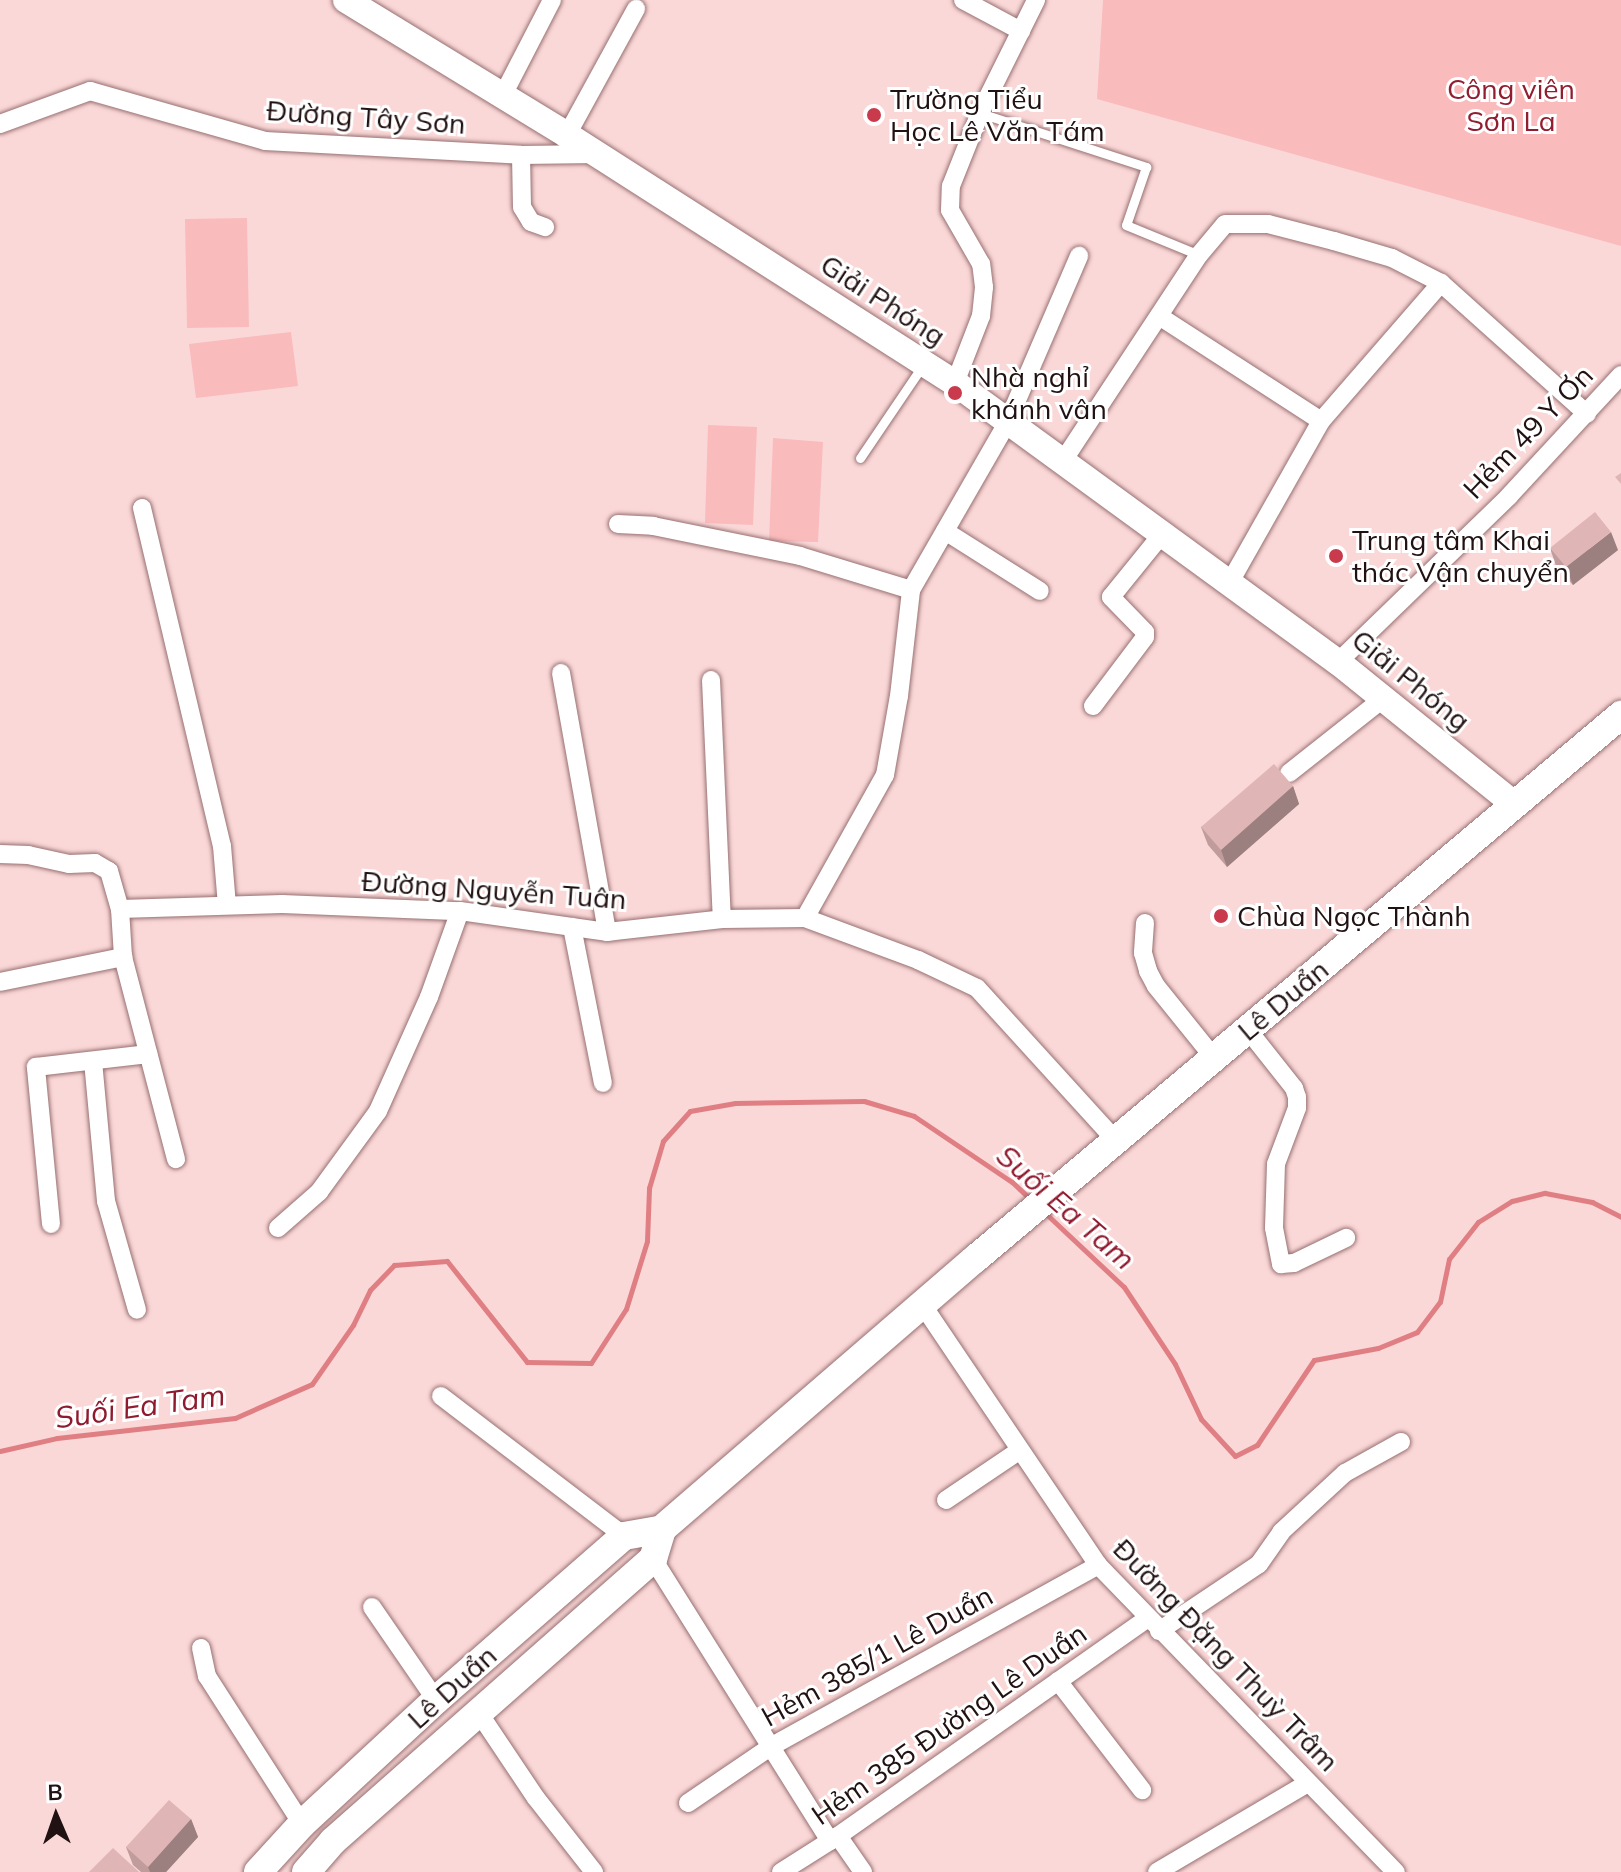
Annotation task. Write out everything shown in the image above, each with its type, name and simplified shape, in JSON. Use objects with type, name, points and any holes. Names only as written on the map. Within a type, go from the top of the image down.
[{"type":"main road","name":"Lê Duẩn","points":[[922,1304],[1621,715]]},
{"type":"main road","points":[[624,1536],[662,1529],[922,1304]]},
{"type":"main road","points":[[653,1559],[662,1529]]},
{"type":"main road","name":"Lê Duẩn","points":[[258,1872],[302,1824],[436,1700],[624,1536]]},
{"type":"main road","name":"Lê Duẩn","points":[[306,1872],[333,1841],[653,1559]]},
{"type":"street","name":"Giải Phóng","points":[[346,0],[567,135],[955,383],[1061,464],[1338,662],[1514,804]]},
{"type":"street","points":[[503,95],[552,0]]},
{"type":"street","points":[[963,0],[1021,31]]},
{"type":"street","points":[[955,383],[981,316],[984,287],[981,264],[950,210],[951,186],[980,113],[1036,0]]},
{"type":"street","points":[[567,135],[636,9]]},
{"type":"street","name":"Đường Tây Sơn","points":[[0,124],[90,91],[265,141],[521,155],[597,154]]},
{"type":"street","points":[[521,155],[522,207],[531,222],[545,227]]},
{"type":"street","points":[[1061,464],[1199,255],[1225,224],[1268,224],[1392,258],[1441,283],[1587,414]]},
{"type":"street","points":[[805,918],[885,775],[899,696],[911,590],[1008,421],[1079,256]]},
{"type":"street","points":[[1230,582],[1321,421],[1441,283]]},
{"type":"street","points":[[1159,316],[1321,421]]},
{"type":"street","name":"Hẻm 49 Y Ơn","points":[[1338,662],[1509,496],[1621,375]]},
{"type":"street","points":[[142,508],[222,846],[227,905]]},
{"type":"street","points":[[618,524],[653,526],[800,556],[911,590]]},
{"type":"street","points":[[945,531],[1040,591]]},
{"type":"street","points":[[1093,706],[1145,637],[1145,632],[1111,597],[1162,534]]},
{"type":"street","points":[[561,673],[607,932]]},
{"type":"street","points":[[711,680],[722,919]]},
{"type":"street","points":[[1289,773],[1384,698]]},
{"type":"street","points":[[0,854],[28,855],[69,864],[103,865],[116,885],[123,957],[176,1159]]},
{"type":"street","name":"Đường Nguyễn Tuân","points":[[120,909],[282,904],[460,911],[607,932],[722,919],[805,918],[918,960],[977,988],[1117,1142]]},
{"type":"street","points":[[278,1228],[319,1192],[378,1111],[429,997],[460,911]]},
{"type":"street","points":[[1145,923],[1143,953],[1148,971],[1214,1058]]},
{"type":"street","points":[[572,927],[603,1083]]},
{"type":"street","points":[[1,978],[123,957]]},
{"type":"street","points":[[1248,1030],[1294,1088],[1297,1097],[1297,1108],[1276,1164],[1274,1228],[1281,1264],[1294,1263],[1346,1238]]},
{"type":"street","points":[[51,1224],[36,1067],[148,1054]]},
{"type":"street","points":[[93,1061],[106,1201],[137,1310]]},
{"type":"street","name":"Đường Đặng Thuỳ Trâm","points":[[922,1304],[1098,1565],[1396,1872]]},
{"type":"street","points":[[441,1396],[624,1536]]},
{"type":"street","name":"Hẻm 385 Đường Lê Duẩn","points":[[781,1872],[834,1839],[1058,1681],[1259,1564],[1281,1532],[1345,1473],[1401,1442]]},
{"type":"street","points":[[946,1500],[1020,1450]]},
{"type":"street","points":[[653,1559],[834,1839],[863,1872]]},
{"type":"street","name":"Hẻm 385/1 Lê Duẩn","points":[[688,1803],[772,1746],[1098,1565]]},
{"type":"street","points":[[372,1607],[436,1700]]},
{"type":"street","points":[[201,1648],[207,1676],[302,1824]]},
{"type":"street","points":[[1058,1681],[1142,1790]]},
{"type":"street","points":[[479,1713],[536,1798],[594,1872]]},
{"type":"street","points":[[1157,1872],[1308,1783]]},
{"type":"lane","points":[[980,113],[1146,167],[1126,225],[1199,255]]},
{"type":"lane","points":[[860,458],[923,363]]},
{"type":"green space","name":"Công viên Sơn La","points":[[1103,0],[1621,0],[1621,246],[1097,99]]},
{"type":"green space","points":[[247,218],[249,327],[187,328],[185,219]]},
{"type":"green space","points":[[291,332],[298,386],[196,398],[189,344]]},
{"type":"green space","points":[[708,425],[757,427],[753,525],[705,523]]},
{"type":"green space","points":[[773,438],[823,442],[818,542],[769,541]]},
{"type":"building","points":[[1595,512],[1611,532],[1566,567],[1550,548]]},
{"type":"building","points":[[1274,764],[1293,786],[1221,850],[1201,827]]},
{"type":"building","points":[[169,1800],[191,1819],[148,1867],[126,1847]]},
{"type":"building","points":[[113,1848],[139,1872],[89,1872]]},
{"type":"waterway","name":"Suối Ea Tam","points":[[0,1451],[57,1438],[235,1418],[312,1384],[353,1325],[370,1290],[394,1265],[447,1261],[527,1362],[591,1363],[626,1309],[647,1241],[649,1188],[663,1141],[690,1111],[735,1103],[864,1101],[914,1116],[1012,1182],[1030,1199]]},
{"type":"waterway","name":"Suối Ea Tam","points":[[1043,1211],[1124,1287],[1175,1364],[1201,1419],[1235,1456],[1257,1445],[1314,1360],[1378,1348],[1417,1332],[1440,1302],[1449,1259],[1478,1222],[1512,1201],[1545,1193],[1592,1202],[1621,1217]]},
{"type":"place","name":"Trường Tiểu Học Lê Văn Tám","points":[[874,115]]},
{"type":"place","name":"Nhà nghỉ khánh vân","points":[[955,393]]},
{"type":"place","name":"Trung tâm Khai thác Vận chuyển","points":[[1336,556]]},
{"type":"place","name":"Chùa Ngọc Thành","points":[[1221,916]]}]
